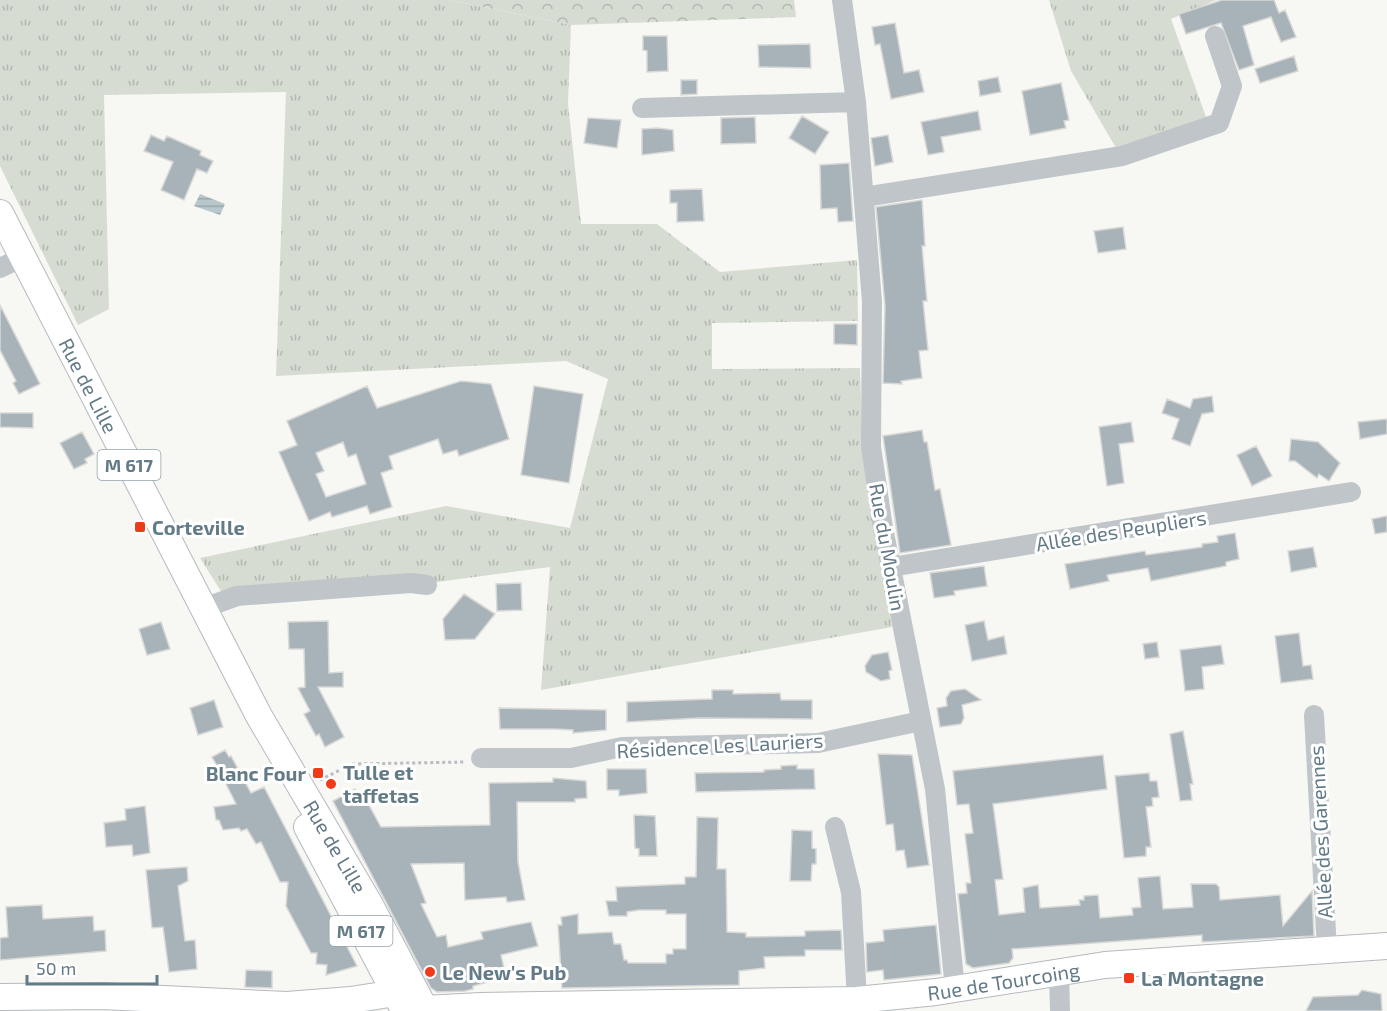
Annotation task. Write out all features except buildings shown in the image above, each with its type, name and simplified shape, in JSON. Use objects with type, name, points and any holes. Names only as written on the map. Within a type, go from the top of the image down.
[{"type":"main road","name":"Rue de Lille","points":[[0,213],[260,716],[378,920],[412,1004]]},
{"type":"main road","name":"Rue de Lille","points":[[260,716],[317,847],[412,1004]]},
{"type":"main road","name":"Rue de Tourcoing","points":[[0,997],[102,996],[287,1005],[351,1000],[412,1004],[863,1003],[1059,971],[1142,961],[1387,946]]},
{"type":"street","name":"Rue du Moulin","points":[[842,0],[856,102],[872,302],[870,431],[891,567],[937,810],[956,988]]},
{"type":"street","points":[[864,197],[1122,156],[1219,123],[1232,86],[1215,36]]},
{"type":"street","points":[[642,108],[856,102]]},
{"type":"street","points":[[0,268],[23,257]]},
{"type":"street","name":"Allée des Peupliers","points":[[891,567],[1351,492]]},
{"type":"street","points":[[204,608],[237,596],[411,583],[427,585]]},
{"type":"street","name":"Allée des Garennes","points":[[1314,715],[1327,950]]},
{"type":"street","name":"Résidence Les Lauriers","points":[[481,758],[571,758],[622,747],[818,743],[921,721]]},
{"type":"street","points":[[835,826],[851,892],[863,1003]]},
{"type":"street","points":[[1059,971],[1060,1011]]},
{"type":"path","points":[[303,790],[346,765],[470,762],[481,758]]},
{"type":"green space","points":[[0,0],[449,0],[571,25],[568,103],[581,224],[657,224],[720,272],[857,260],[858,321],[712,323],[712,369],[860,368],[863,460],[892,627],[541,690],[550,567],[370,591],[224,596],[200,558],[446,506],[570,528],[608,379],[566,361],[276,376],[286,92],[104,95],[109,309],[78,325],[0,166]]},
{"type":"green space","points":[[449,0],[794,0],[796,17],[571,25]]},
{"type":"green space","points":[[1049,0],[1216,0],[1171,19],[1206,117],[1116,148],[1071,71]]},
{"type":"shaded area","points":[[200,194],[225,204],[220,215],[194,206]]},
{"type":"place","name":"Corteville","points":[[140,527]]},
{"type":"place","name":"Blanc Four","points":[[318,773]]},
{"type":"place","name":"Tulle et taffetas","points":[[331,784]]},
{"type":"place","name":"Le New's Pub","points":[[430,972]]},
{"type":"place","name":"La Montagne","points":[[1129,978]]}]
